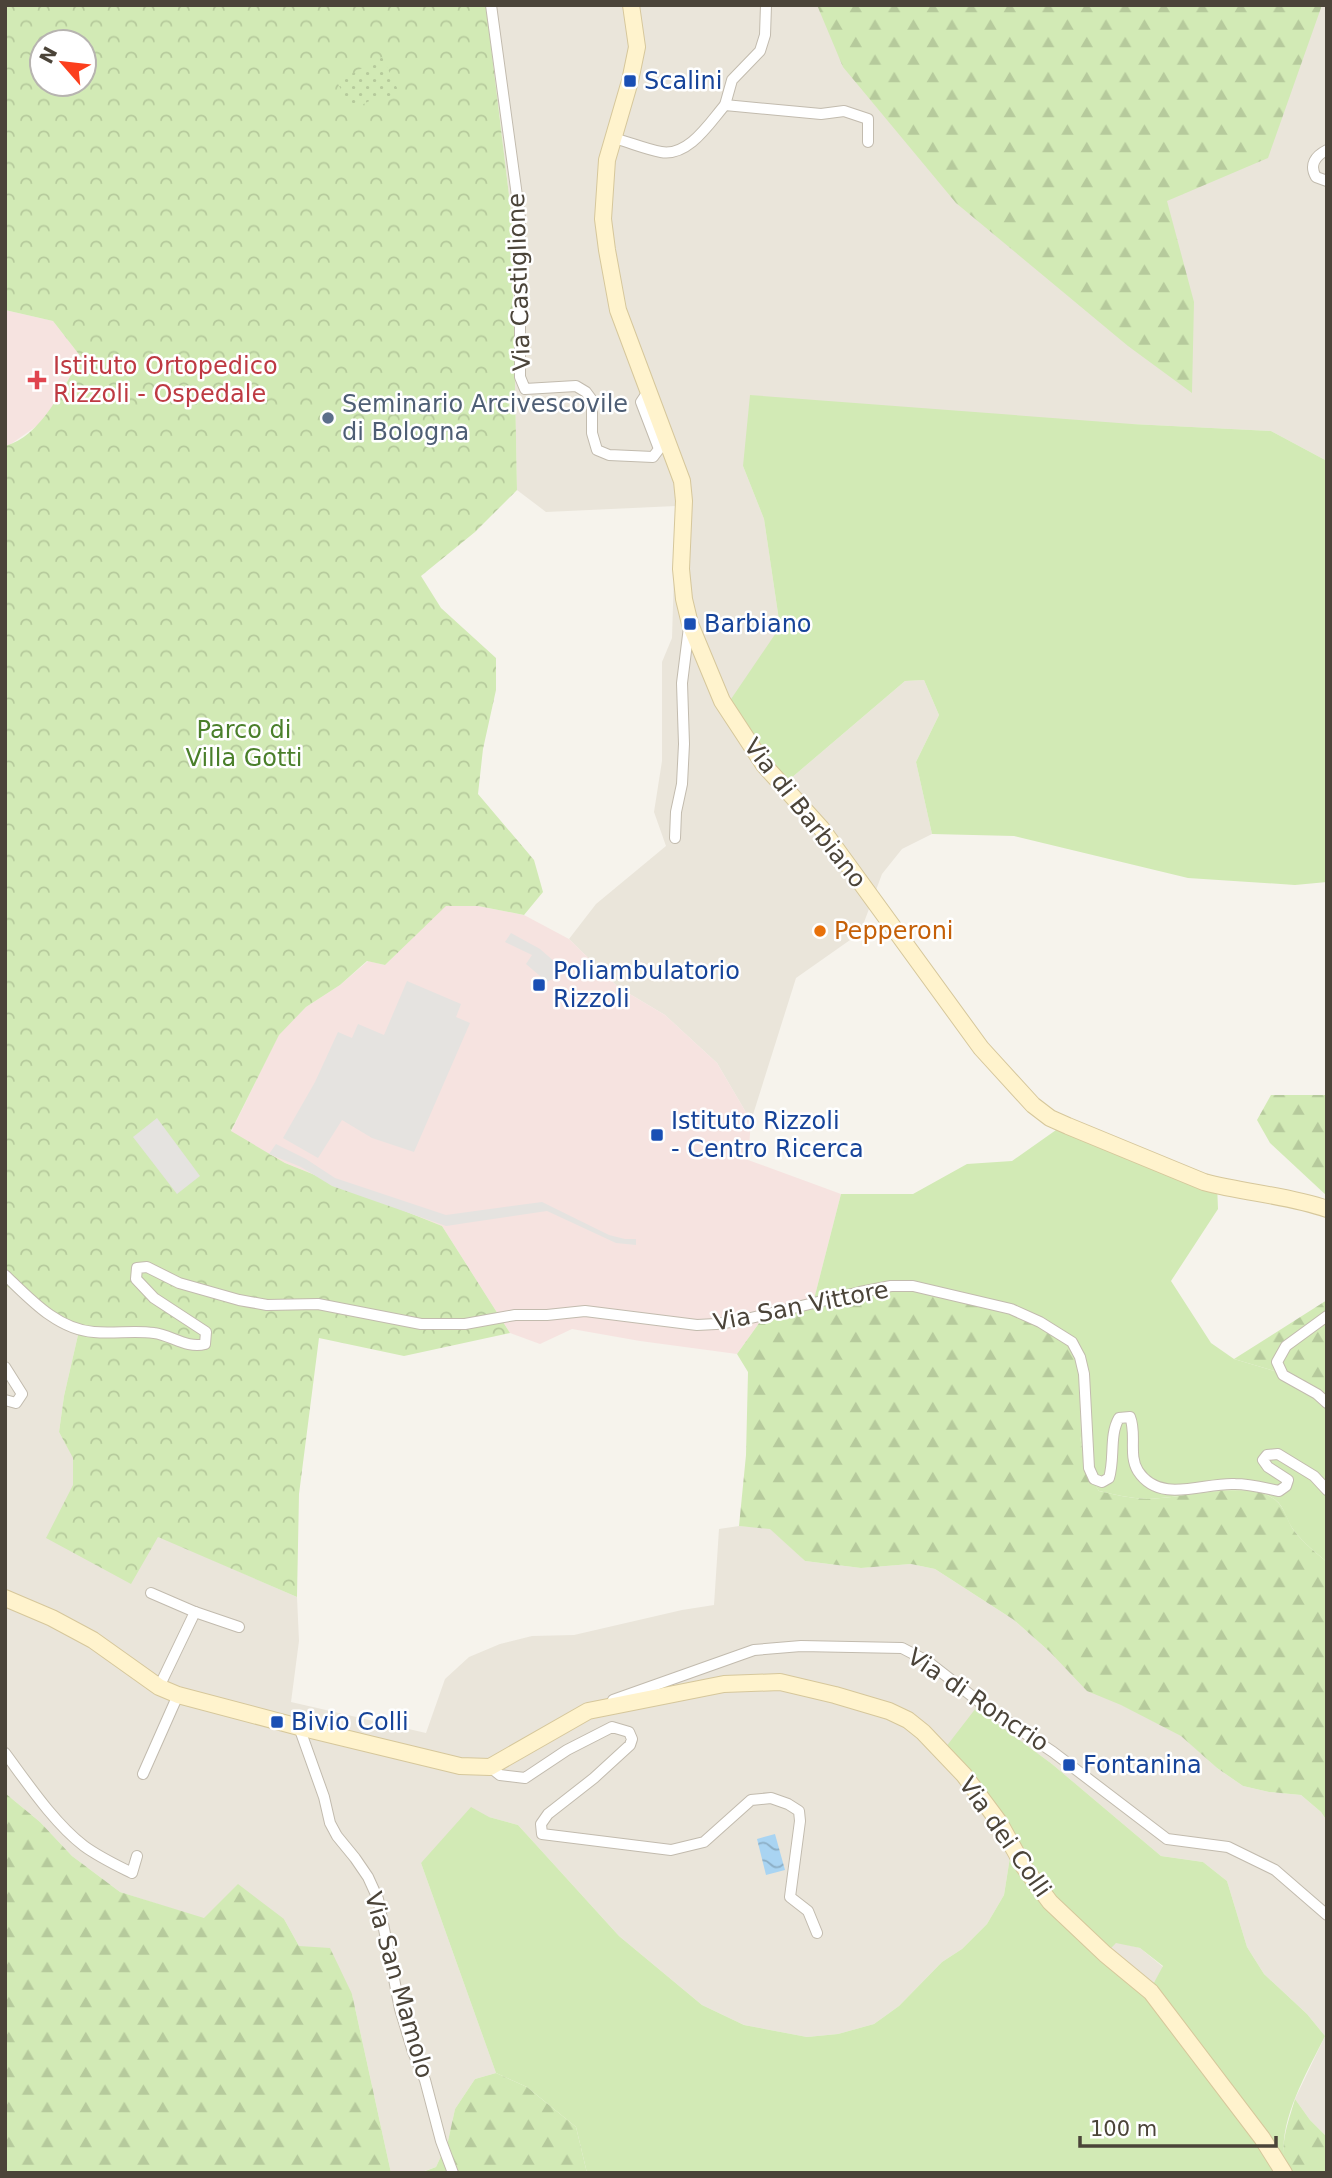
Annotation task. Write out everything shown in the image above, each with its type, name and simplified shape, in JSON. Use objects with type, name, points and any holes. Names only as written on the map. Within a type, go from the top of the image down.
[{"type":"main road","name":"Via di Barbiano","points":[[631,5],[636,36],[635,61],[605,175],[603,219],[607,250],[618,310],[682,481],[684,500],[681,569],[690,624],[722,701],[764,765],[821,828],[981,1048],[1033,1105],[1050,1118],[1204,1182],[1327,1209]]},
{"type":"main road","points":[[5,1598],[52,1618],[93,1640],[159,1687],[178,1695],[460,1766],[491,1767],[588,1711]]},
{"type":"main road","name":"Via dei Colli","points":[[588,1711],[724,1684],[780,1682],[863,1702],[908,1720],[937,1745],[964,1775],[999,1822],[1024,1867],[1050,1902],[1150,1992],[1168,2012],[1262,2138],[1284,2173]]},
{"type":"street","name":"Via Castiglione","points":[[491,5],[520,218],[520,377],[525,389],[576,386],[586,392],[592,400],[592,433],[597,450],[609,454],[653,457],[659,449],[641,402],[649,390]]},
{"type":"street","points":[[613,138],[664,153],[683,149],[696,138],[725,105],[732,80],[760,51],[765,35],[766,5]]},
{"type":"street","points":[[725,105],[821,114],[844,110],[868,119],[868,142]]},
{"type":"street","points":[[1327,150],[1319,154],[1312,163],[1312,171],[1316,177],[1327,181]]},
{"type":"street","name":"Via di Barbiano","points":[[675,838],[684,744],[682,683],[690,624]]},
{"type":"street","name":"Via San Vittore","points":[[5,1275],[27,1297],[67,1327],[92,1332],[155,1333],[196,1347],[205,1344],[206,1332],[154,1297],[136,1279],[137,1268],[147,1266],[179,1283],[239,1300],[267,1305],[318,1304],[421,1324],[465,1324],[515,1315],[585,1311],[697,1325],[716,1324],[891,1286],[913,1286],[1011,1309],[1040,1322],[1072,1342],[1080,1357],[1084,1374],[1089,1468],[1094,1479],[1102,1482],[1109,1478],[1114,1426],[1119,1418],[1130,1417],[1137,1470],[1155,1486],[1171,1490],[1234,1483],[1279,1491],[1286,1486],[1287,1479],[1268,1467],[1263,1460],[1267,1455],[1278,1454],[1314,1476],[1327,1490]]},
{"type":"street","points":[[1327,1316],[1286,1346],[1277,1362],[1283,1376],[1317,1394],[1327,1403]]},
{"type":"street","points":[[5,1367],[22,1394],[16,1403],[5,1400]]},
{"type":"street","points":[[151,1593],[239,1627]]},
{"type":"street","points":[[159,1687],[195,1612]]},
{"type":"street","name":"Via di Roncrio","points":[[588,1711],[754,1650],[801,1646],[902,1648],[928,1661],[986,1707],[1053,1752],[1167,1839],[1228,1847],[1275,1870],[1327,1914]]},
{"type":"street","points":[[143,1774],[178,1695]]},
{"type":"street","name":"Via San Mamolo","points":[[299,1727],[324,1797],[330,1823],[368,1877],[378,1899],[400,2010],[425,2080],[441,2141],[453,2173]]},
{"type":"street","points":[[491,1767],[500,1775],[525,1777],[567,1750],[612,1727],[629,1732],[632,1739],[630,1745],[586,1785],[548,1814],[541,1824],[541,1834],[635,1846],[671,1850],[704,1842],[751,1800],[771,1798],[788,1804],[799,1811],[800,1821],[790,1897],[808,1911],[817,1933]]},
{"type":"street","points":[[5,1754],[57,1818],[83,1845],[108,1862],[132,1873],[138,1856]]},
{"type":"shaded area","points":[[486,5],[1327,5],[1327,461],[1271,431],[1132,424],[743,466],[764,519],[780,627],[783,785],[905,681],[924,680],[939,715],[916,762],[932,834],[902,849],[882,874],[860,933],[796,978],[751,1121],[717,1063],[665,1015],[618,987],[569,939],[596,904],[666,846],[654,812],[662,761],[662,662],[672,638],[676,506],[546,512],[517,490],[512,220]]},
{"type":"shaded area","name":"Istituto Ortopedico Rizzoli - Ospedale","points":[[5,310],[53,321],[81,357],[55,403],[38,425],[5,446]]},
{"type":"shaded area","points":[[446,905],[478,906],[524,915],[569,939],[618,987],[665,1015],[717,1063],[751,1121],[748,1160],[841,1194],[812,1307],[762,1319],[737,1354],[572,1329],[540,1344],[510,1333],[442,1226],[285,1163],[231,1132],[279,1034],[306,1007],[340,985],[368,961],[385,965]]},
{"type":"shaded area","points":[[511,933],[540,949],[563,969],[547,982],[526,964],[532,955],[505,942]]},
{"type":"shaded area","points":[[407,981],[461,1004],[456,1017],[470,1023],[414,1152],[372,1138],[342,1120],[318,1158],[283,1138],[315,1082],[338,1032],[352,1038],[358,1024],[384,1035]]},
{"type":"shaded area","points":[[157,1118],[200,1176],[177,1194],[133,1137]]},
{"type":"shaded area","points":[[276,1144],[335,1178],[446,1215],[542,1202],[609,1235],[636,1239],[636,1245],[616,1243],[547,1211],[446,1226],[332,1186],[301,1167],[269,1154]]},
{"type":"shaded area","points":[[5,1285],[78,1335],[59,1432],[74,1458],[73,1485],[158,1536],[297,1597],[299,1641],[291,1702],[426,1733],[445,1679],[469,1657],[500,1644],[532,1636],[574,1635],[714,1605],[719,1529],[739,1526],[770,1528],[805,1561],[861,1568],[911,1564],[935,1569],[1014,1620],[1050,1652],[1122,1705],[1182,1736],[1217,1768],[1243,1786],[1301,1795],[1321,1812],[1327,1821],[1327,2137],[1295,2099],[1325,2036],[1307,2014],[1264,1974],[1247,1947],[1227,1881],[1203,1862],[1161,1856],[1052,1764],[976,1709],[1011,1851],[1004,1895],[987,1924],[962,1949],[942,1962],[899,2006],[874,2024],[838,2034],[807,2037],[744,2025],[702,2005],[619,1936],[518,1825],[489,1817],[421,1863],[496,2073],[475,2079],[455,2109],[448,2141],[436,2167],[419,2173],[391,2173],[352,1994],[299,1946],[284,1919],[204,1919],[120,1892],[72,1856],[40,1822],[5,1793]]},
{"type":"shaded area","points":[[1116,1942],[1140,1948],[1163,1967],[1151,1988],[1109,1949]]},
{"type":"green space","name":"Parco di Villa Gotti","points":[[5,5],[486,5],[512,220],[517,490],[475,532],[421,576],[441,608],[496,658],[496,690],[483,749],[478,794],[534,860],[543,892],[524,915],[478,906],[446,906],[385,965],[367,961],[340,985],[306,1007],[279,1035],[231,1131],[285,1163],[442,1226],[510,1333],[404,1356],[319,1338],[299,1494],[297,1597],[158,1537],[131,1584],[46,1538],[73,1485],[73,1458],[59,1432],[78,1335],[5,1285],[5,446],[18,441],[40,422],[59,396],[81,357],[53,321],[5,310]]},
{"type":"green space","points":[[817,5],[1322,5],[1268,158],[1167,201],[1194,302],[1192,393],[1128,346],[956,203],[843,67]]},
{"type":"green space","points":[[382,57],[401,96],[375,98],[352,110],[337,82]]},
{"type":"green space","points":[[750,395],[1132,424],[1271,431],[1327,461],[1327,882],[1295,885],[1188,878],[1014,836],[932,834],[916,762],[939,715],[924,680],[905,681],[783,785],[727,705],[780,627],[764,519],[743,466]]},
{"type":"green space","points":[[1271,1095],[1327,1095],[1327,1196],[1270,1143],[1257,1120]]},
{"type":"green space","points":[[1066,1123],[1217,1184],[1218,1209],[1171,1281],[1211,1343],[1234,1359],[1278,1372],[1327,1403],[1327,1562],[1295,1532],[1276,1500],[1259,1492],[1211,1492],[1147,1499],[1099,1491],[1085,1469],[1080,1436],[1081,1376],[812,1307],[841,1194],[913,1194],[967,1164],[1012,1161]]},
{"type":"green space","points":[[899,1285],[1012,1307],[1062,1341],[1076,1359],[1081,1376],[1080,1436],[1085,1468],[1099,1491],[1147,1499],[1211,1492],[1259,1492],[1276,1500],[1295,1532],[1327,1562],[1327,1821],[1321,1812],[1301,1795],[1243,1786],[1217,1768],[1181,1736],[1087,1691],[1050,1652],[1014,1620],[935,1569],[911,1564],[861,1568],[805,1561],[770,1529],[739,1526],[746,1455],[748,1372],[737,1354],[762,1319]]},
{"type":"green space","points":[[1327,1300],[1327,1403],[1278,1372],[1234,1359]]},
{"type":"green space","points":[[976,1708],[1052,1764],[1161,1856],[1203,1862],[1227,1881],[1247,1947],[1264,1974],[1307,2014],[1325,2036],[1293,2103],[1287,2122],[1284,2157],[1289,2173],[587,2173],[576,2127],[527,2087],[496,2073],[421,1863],[471,1807],[489,1817],[518,1825],[619,1936],[702,2005],[744,2025],[807,2037],[838,2034],[874,2024],[899,2006],[942,1962],[962,1949],[987,1924],[1004,1895],[1011,1851],[942,1752]],"holes":[[[1116,1943],[1140,1948],[1163,1966],[1151,1988],[1110,1949]]]},
{"type":"green space","points":[[5,1793],[40,1822],[72,1856],[120,1892],[204,1918],[238,1884],[284,1919],[299,1946],[330,1948],[352,1994],[391,2173],[5,2173]]},
{"type":"green space","points":[[496,2073],[527,2087],[576,2127],[587,2173],[420,2173],[436,2167],[448,2141],[455,2109],[475,2079]]},
{"type":"green space","points":[[1295,2099],[1327,2137],[1327,2173],[1289,2173],[1284,2145]]},
{"type":"water","points":[[775,1834],[785,1870],[766,1875],[757,1839]]},
{"type":"place","name":"Scalini","points":[[630,81]]},
{"type":"place","name":"Istituto Ortopedico Rizzoli - Ospedale","points":[[37,380]]},
{"type":"place","name":"Seminario Arcivescovile di Bologna","points":[[328,418]]},
{"type":"place","name":"Barbiano","points":[[690,624]]},
{"type":"place","name":"Pepperoni","points":[[820,931]]},
{"type":"place","name":"Poliambulatorio Rizzoli","points":[[539,985]]},
{"type":"place","name":"Istituto Rizzoli - Centro Ricerca","points":[[657,1135]]},
{"type":"place","name":"Bivio Colli","points":[[277,1722]]},
{"type":"place","name":"Fontanina","points":[[1069,1765]]}]
